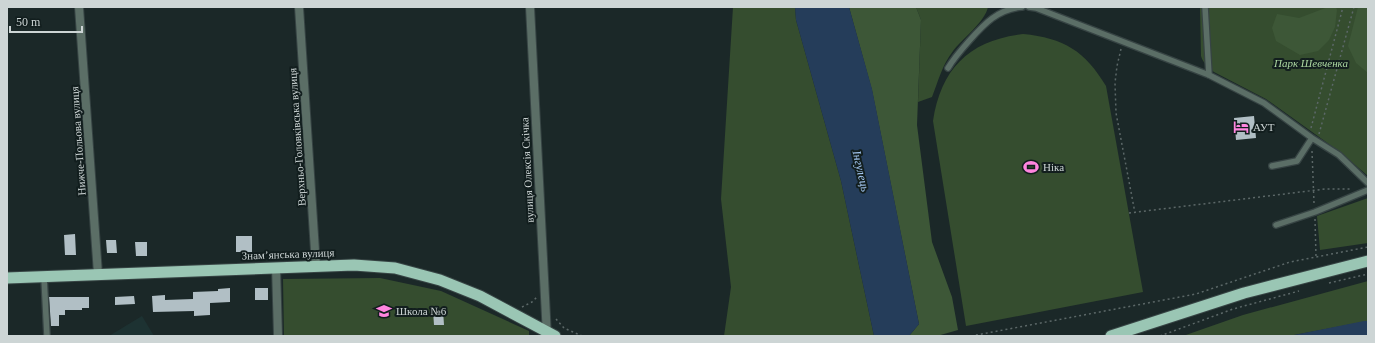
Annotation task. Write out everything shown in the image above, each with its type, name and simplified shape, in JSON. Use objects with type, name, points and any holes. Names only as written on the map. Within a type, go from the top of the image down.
[{"type":"highway","points":[[1111,336],[1244,293],[1368,261]]},
{"type":"highway","name":"Знамʼянська вулиця","points":[[7,278],[276,267],[354,265],[395,268],[440,280],[480,296],[550,334]]},
{"type":"street","name":"Нижче-Польова вулиця","points":[[79,7],[98,274]]},
{"type":"street","name":"Верхньо-Головківська вулиця","points":[[299,7],[316,266]]},
{"type":"street","name":"вулиця Олексія Скічка","points":[[530,7],[550,334]]},
{"type":"street","points":[[276,267],[278,336]]},
{"type":"lane","points":[[948,68],[954,58],[990,18],[1008,10],[1022,7]]},
{"type":"lane","points":[[1029,7],[1036,8],[1209,75],[1264,103],[1312,138],[1339,155],[1368,183]]},
{"type":"lane","points":[[1205,7],[1209,75]]},
{"type":"lane","points":[[1272,166],[1296,161],[1312,138]]},
{"type":"lane","points":[[1276,225],[1315,212],[1368,190]]},
{"type":"lane","points":[[44,276],[47,336]]},
{"type":"path","points":[[1314,190],[1312,138],[1310,131],[1343,7]]},
{"type":"path","points":[[1312,138],[1318,136],[1354,7]]},
{"type":"path","points":[[1123,41],[1117,66],[1115,83],[1116,113],[1135,212]]},
{"type":"path","points":[[1129,213],[1314,190],[1344,189]]},
{"type":"path","points":[[1315,218],[1316,257]]},
{"type":"path","points":[[971,336],[1196,294],[1290,262],[1368,247]]},
{"type":"path","points":[[1324,284],[1368,274]]},
{"type":"path","points":[[1160,336],[1233,309],[1301,290]]},
{"type":"path","points":[[519,307],[526,306],[532,302],[540,292]]},
{"type":"path","points":[[555,312],[556,319],[564,328],[582,336]]},
{"type":"shaded area","points":[[142,316],[154,336],[109,336]]},
{"type":"green space","points":[[733,7],[795,7],[796,20],[841,181],[874,336],[724,336],[731,287],[721,199]]},
{"type":"green space","points":[[849,7],[916,7],[921,20],[917,125],[932,242],[952,297],[958,330],[937,336],[909,336],[919,324],[872,90]]},
{"type":"green space","points":[[916,7],[988,7],[983,19],[949,56],[932,97],[918,102],[921,20]]},
{"type":"green space","name":"Парк Шевченка","points":[[1200,7],[1368,7],[1368,176],[1340,152],[1266,99],[1214,72],[1208,67],[1201,56]]},
{"type":"green space","points":[[1328,7],[1336,7],[1335,27],[1329,40],[1318,51],[1300,55],[1276,41],[1272,28],[1277,14],[1299,18]]},
{"type":"green space","points":[[1358,7],[1368,7],[1368,73],[1356,63],[1348,46]]},
{"type":"green space","name":"Ніка","points":[[1023,34],[1050,39],[1072,48],[1090,64],[1106,86],[1143,292],[966,326],[933,121],[937,102],[943,86],[951,72],[961,60],[973,50],[988,43],[1004,37]]},
{"type":"green space","points":[[1368,198],[1368,243],[1320,250],[1317,216]]},
{"type":"green space","name":"Школа №6","points":[[380,278],[441,291],[529,331],[529,336],[284,336],[283,279]]},
{"type":"green space","points":[[1368,281],[1368,321],[1289,336],[1183,336],[1243,315]]},
{"type":"water","name":"Інгулець","points":[[795,7],[849,7],[872,89],[919,324],[909,336],[874,336],[841,181],[796,20]]},
{"type":"water","points":[[1368,321],[1368,336],[1289,336]]},
{"type":"building","points":[[1254,116],[1256,138],[1236,140],[1234,118]]},
{"type":"building","points":[[75,234],[76,255],[65,255],[64,235]]},
{"type":"building","points":[[236,236],[252,236],[252,252],[236,252]]},
{"type":"building","points":[[106,240],[116,240],[117,253],[107,253]]},
{"type":"building","points":[[135,242],[147,242],[147,256],[136,256]]},
{"type":"building","points":[[230,288],[230,302],[210,303],[210,315],[194,316],[194,311],[153,312],[152,296],[165,295],[165,300],[193,299],[193,292],[218,291],[218,289]]},
{"type":"building","points":[[255,288],[268,288],[268,300],[255,300]]},
{"type":"building","points":[[134,296],[135,304],[115,305],[115,297]]},
{"type":"building","points":[[49,297],[89,297],[89,308],[82,308],[82,310],[65,310],[65,315],[59,315],[59,326],[51,326]]},
{"type":"building","points":[[443,310],[444,325],[434,325],[433,311]]},
{"type":"place","name":"АУТ","points":[[1241,127]]},
{"type":"place","name":"Ніка","points":[[1031,167]]},
{"type":"place","name":"Школа №6","points":[[384,311]]}]
